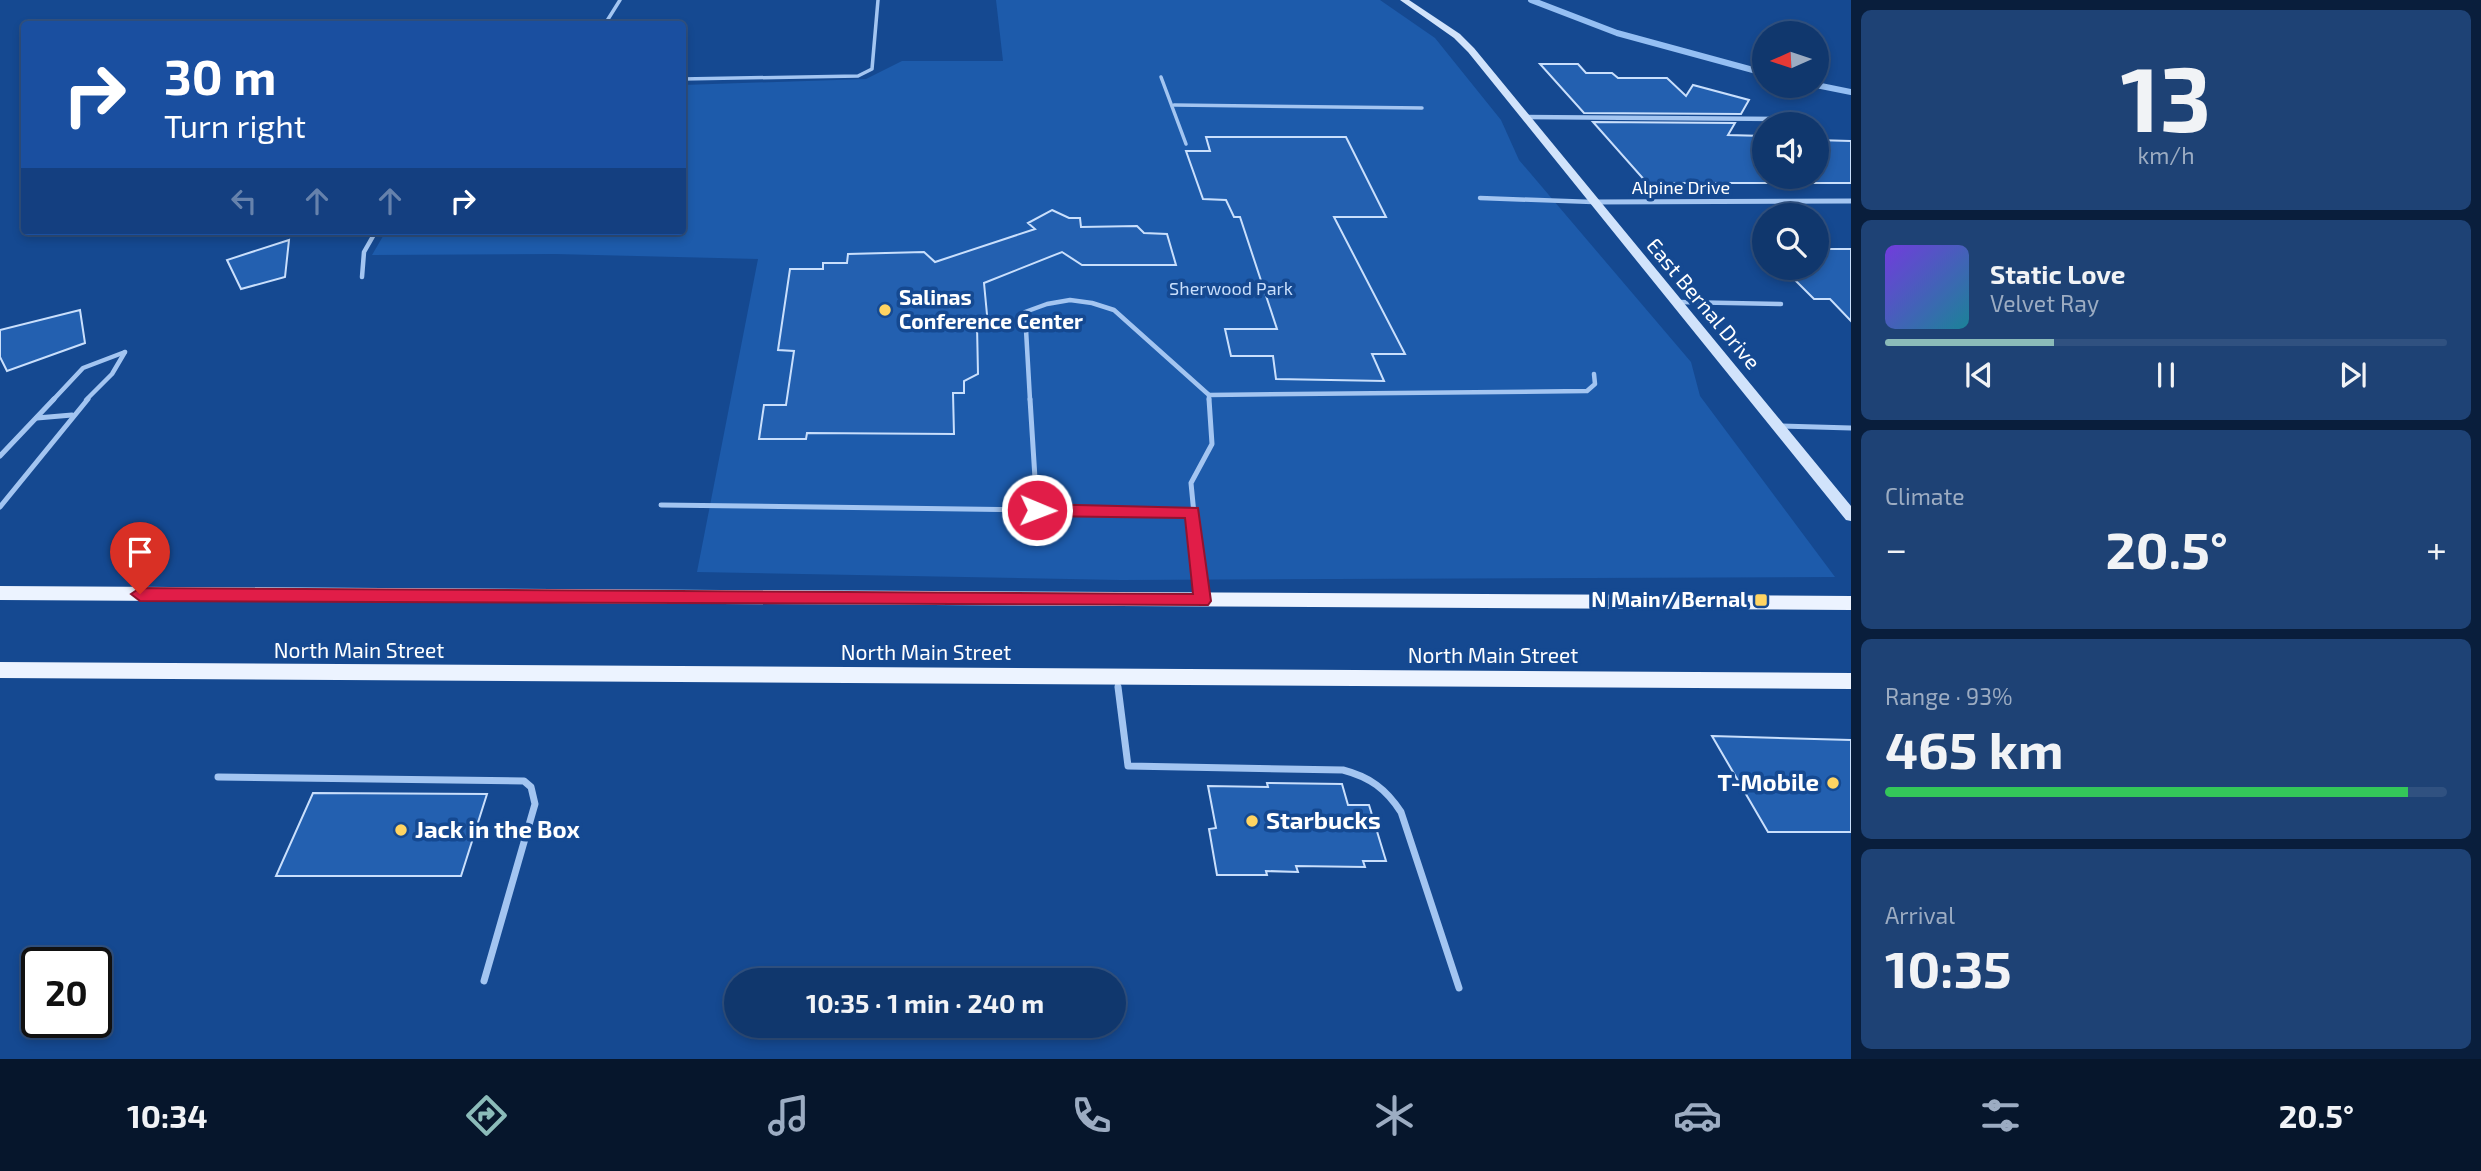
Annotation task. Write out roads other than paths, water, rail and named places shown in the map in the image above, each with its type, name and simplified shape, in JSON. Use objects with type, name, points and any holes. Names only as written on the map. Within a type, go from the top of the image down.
[{"type":"main road","name":"East Bernal Drive","points":[[1404,0],[1457,36],[1851,516]]},
{"type":"main road","points":[[0,593],[1851,603]]},
{"type":"main road","name":"North Main Street","points":[[0,670],[1851,681]]},
{"type":"street","points":[[1525,117],[1752,119]]},
{"type":"street","name":"Alpine Drive","points":[[1594,202],[1851,201]]},
{"type":"lane","points":[[607,21],[620,0]]},
{"type":"lane","points":[[686,79],[858,76],[872,69],[878,0]]},
{"type":"lane","points":[[1161,77],[1174,105],[1186,144]]},
{"type":"lane","points":[[1174,105],[1422,108]]},
{"type":"lane","points":[[1480,198],[1594,202]]},
{"type":"lane","points":[[362,277],[363,252],[374,235]]},
{"type":"lane","points":[[1037,510],[1025,312],[1042,305],[1076,299],[1107,307],[1209,395],[1587,391],[1595,384],[1594,374]]},
{"type":"lane","points":[[1675,302],[1781,304]]},
{"type":"lane","points":[[0,456],[83,368],[125,352],[112,374],[72,415],[0,507]]},
{"type":"lane","points":[[1202,601],[1191,483],[1212,444],[1209,395]]},
{"type":"lane","points":[[35,418],[72,415]]},
{"type":"lane","points":[[1779,426],[1851,428]]},
{"type":"lane","points":[[661,505],[1192,512]]},
{"type":"lane","points":[[1116,676],[1128,766],[1343,770],[1376,781],[1389,793],[1401,813],[1459,988]]},
{"type":"lane","points":[[218,777],[524,781],[531,787],[535,804],[484,981]]},
{"type":"waterway","points":[[1531,0],[1617,33],[1752,70]]},
{"type":"waterway","points":[[1829,88],[1851,92]]},
{"type":"place","name":"Salinas Conference Center","points":[[885,310]]},
{"type":"place","name":"N Main / Bernal","points":[[1761,600]]},
{"type":"place","name":"T-Mobile","points":[[1833,783]]},
{"type":"place","name":"Starbucks","points":[[1252,821]]},
{"type":"place","name":"Jack in the Box","points":[[401,830]]},
{"type":"park label","name":"Sherwood Park","points":[[1231,289]]}]
